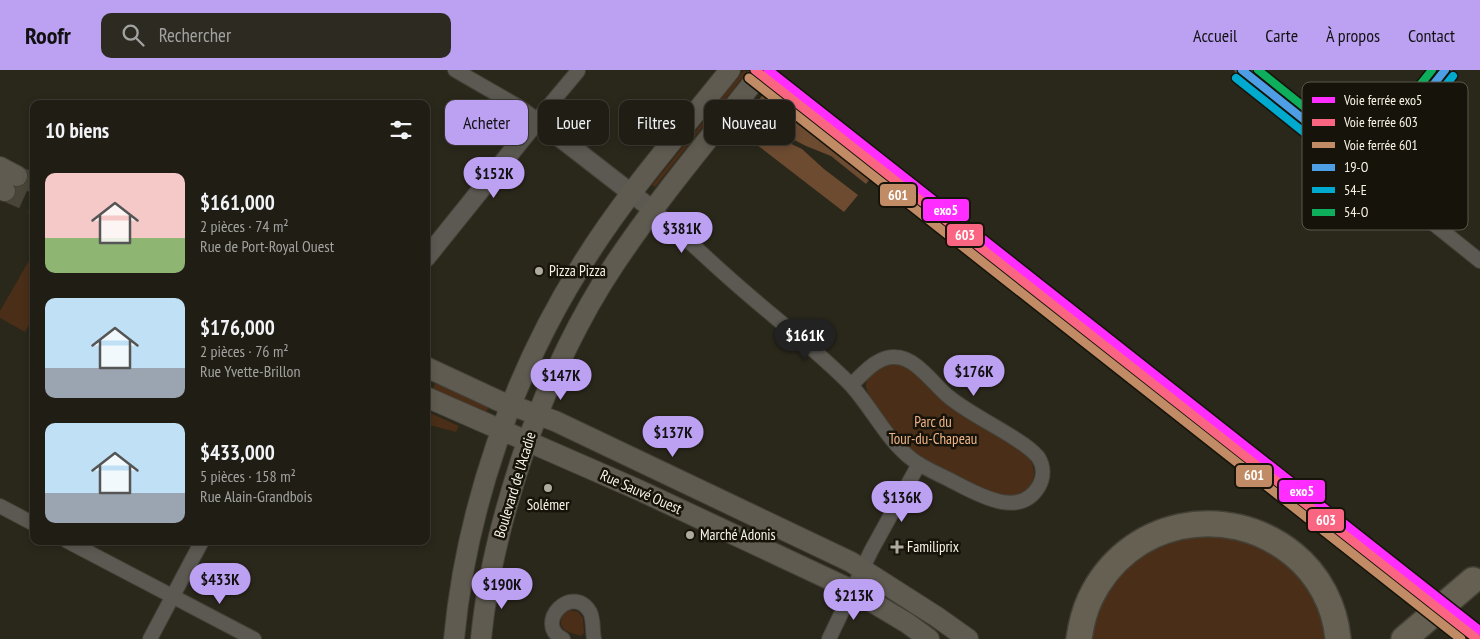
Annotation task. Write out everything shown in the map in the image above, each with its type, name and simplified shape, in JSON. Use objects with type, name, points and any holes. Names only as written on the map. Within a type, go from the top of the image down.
[{"type":"highway","points":[[1079,639],[1083,618],[1093,593],[1111,567],[1126,553],[1144,540],[1166,530],[1208,523],[1231,526],[1253,532],[1277,543],[1298,558],[1311,572],[1325,594],[1333,612],[1338,639]]},
{"type":"highway","points":[[1404,639],[1476,576]]},
{"type":"highway","points":[[1426,639],[1476,576]]},
{"type":"main road","name":"Boulevard de l'Acadie","points":[[454,639],[470,539],[486,480],[511,405],[540,339],[566,290],[592,248],[730,70]]},
{"type":"main road","name":"Boulevard de l'Acadie","points":[[481,639],[497,541],[509,497],[537,415],[563,354],[613,266],[653,210],[763,70]]},
{"type":"main road","name":"Rue Sauvé Ouest","points":[[430,369],[499,401],[562,425],[850,562],[968,639]]},
{"type":"main road","name":"Rue Sauvé Ouest","points":[[430,399],[648,495],[852,590],[930,639]]},
{"type":"street","points":[[430,253],[538,120],[522,108],[455,70]]},
{"type":"street","points":[[1242,70],[1302,118]]},
{"type":"street","points":[[1435,82],[1445,70]]},
{"type":"street","points":[[554,100],[578,71]]},
{"type":"street","points":[[570,145],[653,210],[812,348],[851,385],[899,448],[919,464],[993,501],[1006,503],[1027,498],[1036,490],[1042,479],[1043,466],[1028,448],[948,396],[912,362],[900,357],[887,358],[875,364],[851,385]]},
{"type":"street","points":[[1442,230],[1480,261]]},
{"type":"street","points":[[829,639],[862,570],[919,464]]},
{"type":"street","points":[[0,506],[30,522]]},
{"type":"street","points":[[75,545],[254,639]]},
{"type":"street","points":[[150,639],[200,545]]},
{"type":"street","points":[[563,639],[555,632],[553,618],[560,606],[574,602],[581,604],[589,611],[592,618],[594,639]]},
{"type":"green space","points":[[744,70],[747,72],[725,100],[720,100]]},
{"type":"green space","points":[[704,121],[704,125],[694,138],[694,133]]},
{"type":"green space","points":[[684,145],[688,145],[655,187],[652,185]]},
{"type":"green space","points":[[30,259],[30,323],[25,332],[0,318],[0,311]]},
{"type":"green space","name":"Parc du Tour-du-Chapeau","points":[[896,362],[912,370],[955,410],[1025,453],[1034,468],[1032,483],[1028,489],[1013,496],[1004,497],[992,494],[955,477],[914,452],[896,434],[878,410],[867,390],[866,383],[871,375],[878,369]]},
{"type":"green space","points":[[436,382],[489,407],[485,414],[432,390]]},
{"type":"green space","points":[[430,413],[459,426],[456,432],[430,425]]},
{"type":"green space","points":[[1237,532],[1309,579],[1331,639],[1092,639],[1093,626],[1104,594],[1119,570],[1160,535]]},
{"type":"green space","points":[[570,610],[578,612],[583,618],[584,633],[581,636],[567,631],[561,624],[563,616]]},
{"type":"shaded area","points":[[769,87],[786,100],[759,100]]},
{"type":"shaded area","points":[[795,107],[876,171],[866,184],[831,156],[795,140]]},
{"type":"shaded area","points":[[757,145],[794,145],[802,149],[858,195],[844,212]]},
{"type":"tunnel","points":[[17,176],[30,181]]},
{"type":"tunnel","points":[[5,191],[30,202]]},
{"type":"rail line","name":"603","points":[[755,70],[1477,639]]},
{"type":"rail line","name":"exo5","points":[[768,70],[1480,631]]},
{"type":"rail line","name":"601","points":[[749,78],[1461,639]]},
{"type":"transit line","name":"19-O","points":[[1242,70],[1302,118]]},
{"type":"transit line","name":"54-O","points":[[1258,70],[1302,105]]},
{"type":"transit line","name":"54-O","points":[[1422,82],[1432,70]]},
{"type":"transit line","name":"19-O","points":[[1435,82],[1445,70]]},
{"type":"transit line","name":"54-E","points":[[1448,82],[1453,76]]},
{"type":"transit line","name":"54-E","points":[[1236,78],[1302,131]]},
{"type":"place","name":"Pizza Pizza","points":[[539,271]]},
{"type":"place","name":"Solémer","points":[[548,488]]},
{"type":"place","name":"Marché Adonis","points":[[690,535]]},
{"type":"place","name":"Familiprix","points":[[897,547]]}]
